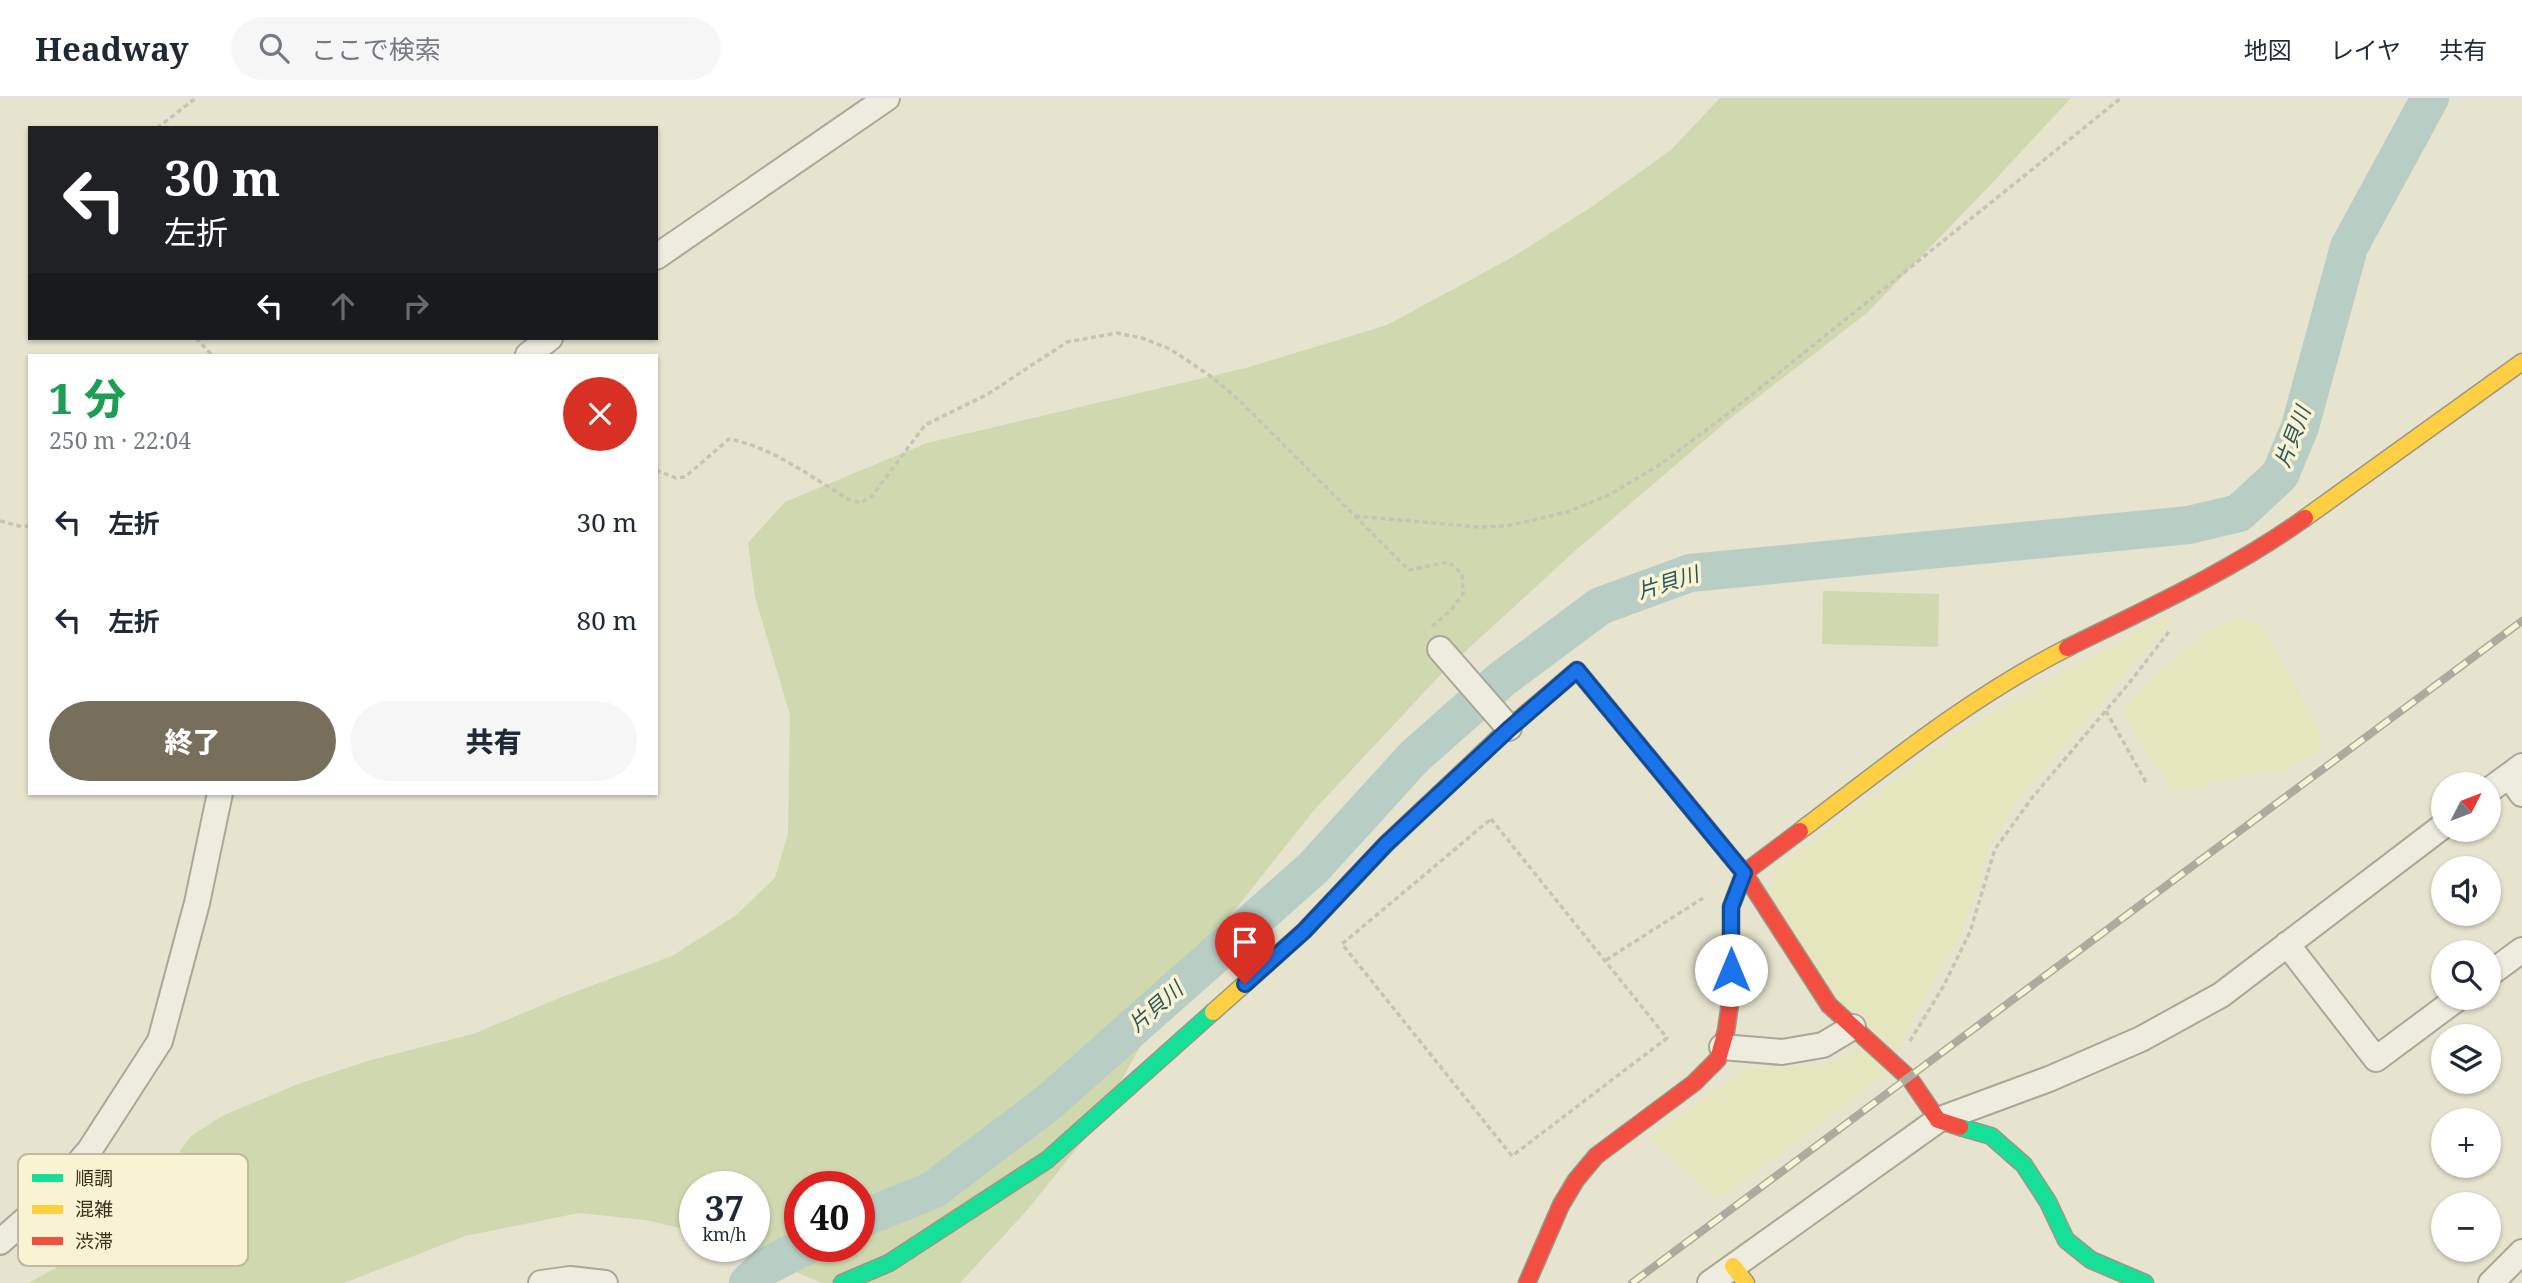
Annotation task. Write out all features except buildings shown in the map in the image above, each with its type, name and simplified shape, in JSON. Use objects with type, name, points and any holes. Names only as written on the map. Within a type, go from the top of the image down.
[{"type":"street","points":[[658,256],[887,98]]},
{"type":"street","points":[[529,354],[547,340]]},
{"type":"street","points":[[1527,1283],[1561,1205],[1576,1180],[1596,1156],[1694,1083],[1718,1059],[1731,997],[1731,907],[1744,873],[1913,745],[2000,685],[2063,650],[2220,573],[2276,539],[2522,362]]},
{"type":"street","points":[[1440,649],[1509,729]]},
{"type":"street","points":[[842,1283],[889,1263],[1047,1160],[1304,931],[1386,844],[1509,729],[1577,670],[1744,873],[1829,1006],[1910,1079],[1938,1120],[1991,1136],[2024,1165],[2049,1202],[2066,1241],[2091,1260],[2145,1283]]},
{"type":"street","points":[[2501,786],[2518,779]]},
{"type":"street","points":[[86,1154],[160,1041],[197,903],[220,795]]},
{"type":"street","points":[[1710,1283],[1740,1275],[1938,1120],[2049,1079],[2141,1039],[2221,995],[2431,835]]},
{"type":"street","points":[[2287,944],[2376,1059],[2442,1010]]},
{"type":"street","points":[[2501,965],[2522,950]]},
{"type":"street","points":[[1722,1047],[1782,1052],[1823,1045],[1853,1027]]},
{"type":"street","points":[[0,1242],[18,1226]]},
{"type":"street","points":[[2491,1283],[2522,1252]]},
{"type":"street","points":[[541,1283],[570,1279],[605,1283]]},
{"type":"path","points":[[160,126],[196,98]]},
{"type":"path","points":[[1356,516],[1479,527],[1507,526],[1567,512],[1609,495],[1661,464],[1734,410],[2121,98]]},
{"type":"path","points":[[658,471],[676,478],[685,477],[729,439],[762,450],[848,499],[860,503],[872,496],[925,425],[988,394],[1067,342],[1117,333],[1142,338],[1170,349],[1212,377],[1240,401],[1409,570],[1449,562],[1462,574],[1463,594],[1451,610],[1425,632],[1440,649]]},
{"type":"path","points":[[198,340],[211,354]]},
{"type":"path","points":[[0,521],[23,527],[28,526]]},
{"type":"path","points":[[1895,1065],[1943,986],[1970,932],[1995,849],[2032,798],[2106,711],[2174,624],[2171,597]]},
{"type":"path","points":[[2106,711],[2147,784]]},
{"type":"path","points":[[1491,819],[1606,960],[1667,1038],[1512,1156],[1342,944],[1491,819]]},
{"type":"path","points":[[1606,960],[1709,895]]},
{"type":"green space","points":[[1720,98],[2071,98],[1867,313],[1727,421],[1576,550],[1444,671],[1315,809],[1214,936],[1171,991],[1099,1121],[1028,1209],[960,1283],[821,1283],[770,1260],[770,1171],[679,1171],[679,1228],[646,1220],[579,1213],[465,1236],[344,1283],[29,1283],[59,1266],[248,1266],[248,1154],[178,1154],[191,1136],[222,1116],[298,1084],[371,1060],[473,1034],[672,956],[735,916],[775,878],[788,834],[790,715],[755,597],[748,543],[785,502],[927,443],[1246,368],[1387,325],[1511,258],[1590,208],[1671,150]]},
{"type":"green space","points":[[1823,591],[1939,594],[1938,647],[1822,644]]},
{"type":"green space","points":[[2165,615],[2170,621],[2027,788],[1988,847],[1979,884],[1960,936],[1895,1051],[1838,1005],[1770,903],[1771,872],[1958,733]]},
{"type":"green space","points":[[2236,618],[2261,625],[2319,728],[2321,751],[2283,771],[2230,779],[2173,793],[2121,710],[2151,679],[2208,632]]},
{"type":"green space","points":[[1864,1046],[1890,1069],[1798,1142],[1716,1199],[1650,1137],[1744,1070],[1820,1065],[1849,1056]]},
{"type":"waterway","name":"片貝川","points":[[875,1214],[933,1190],[1049,1102],[1313,868],[1414,757],[1502,679],[1600,606],[1690,573],[2189,525],[2239,513],[2280,475],[2300,427],[2349,247],[2430,98]]},
{"type":"waterway","name":"片貝川","points":[[748,1283],[765,1267],[784,1257]]},
{"type":"railway","points":[[1632,1283],[2522,621]]},
{"type":"traffic: fast","points":[[842,1283],[889,1263],[1047,1160],[1213,1012]]},
{"type":"traffic: fast","points":[[1960,1127],[1991,1136],[2024,1165],[2048,1202],[2066,1240],[2091,1260],[2145,1283]]},
{"type":"traffic: slow","points":[[2305,518],[2522,362]]},
{"type":"traffic: slow","points":[[1800,831],[1963,710],[2031,667],[2067,648]]},
{"type":"traffic: slow","points":[[1213,1012],[1304,931],[1386,844],[1509,728],[1577,670],[1638,744]]},
{"type":"traffic: slow","points":[[1733,1266],[1746,1283]]},
{"type":"traffic: jam","points":[[2067,648],[2219,572],[2305,518]]},
{"type":"traffic: jam","points":[[1638,744],[1744,873],[1829,1005],[1910,1079],[1938,1120],[1960,1127]]},
{"type":"traffic: jam","points":[[1527,1283],[1561,1205],[1576,1180],[1596,1156],[1694,1083],[1718,1059],[1731,997],[1731,907],[1744,873],[1800,831]]},
{"type":"route","points":[[1245,984],[1304,931],[1386,844],[1509,729],[1577,670],[1744,873],[1731,907],[1731,970]]}]
